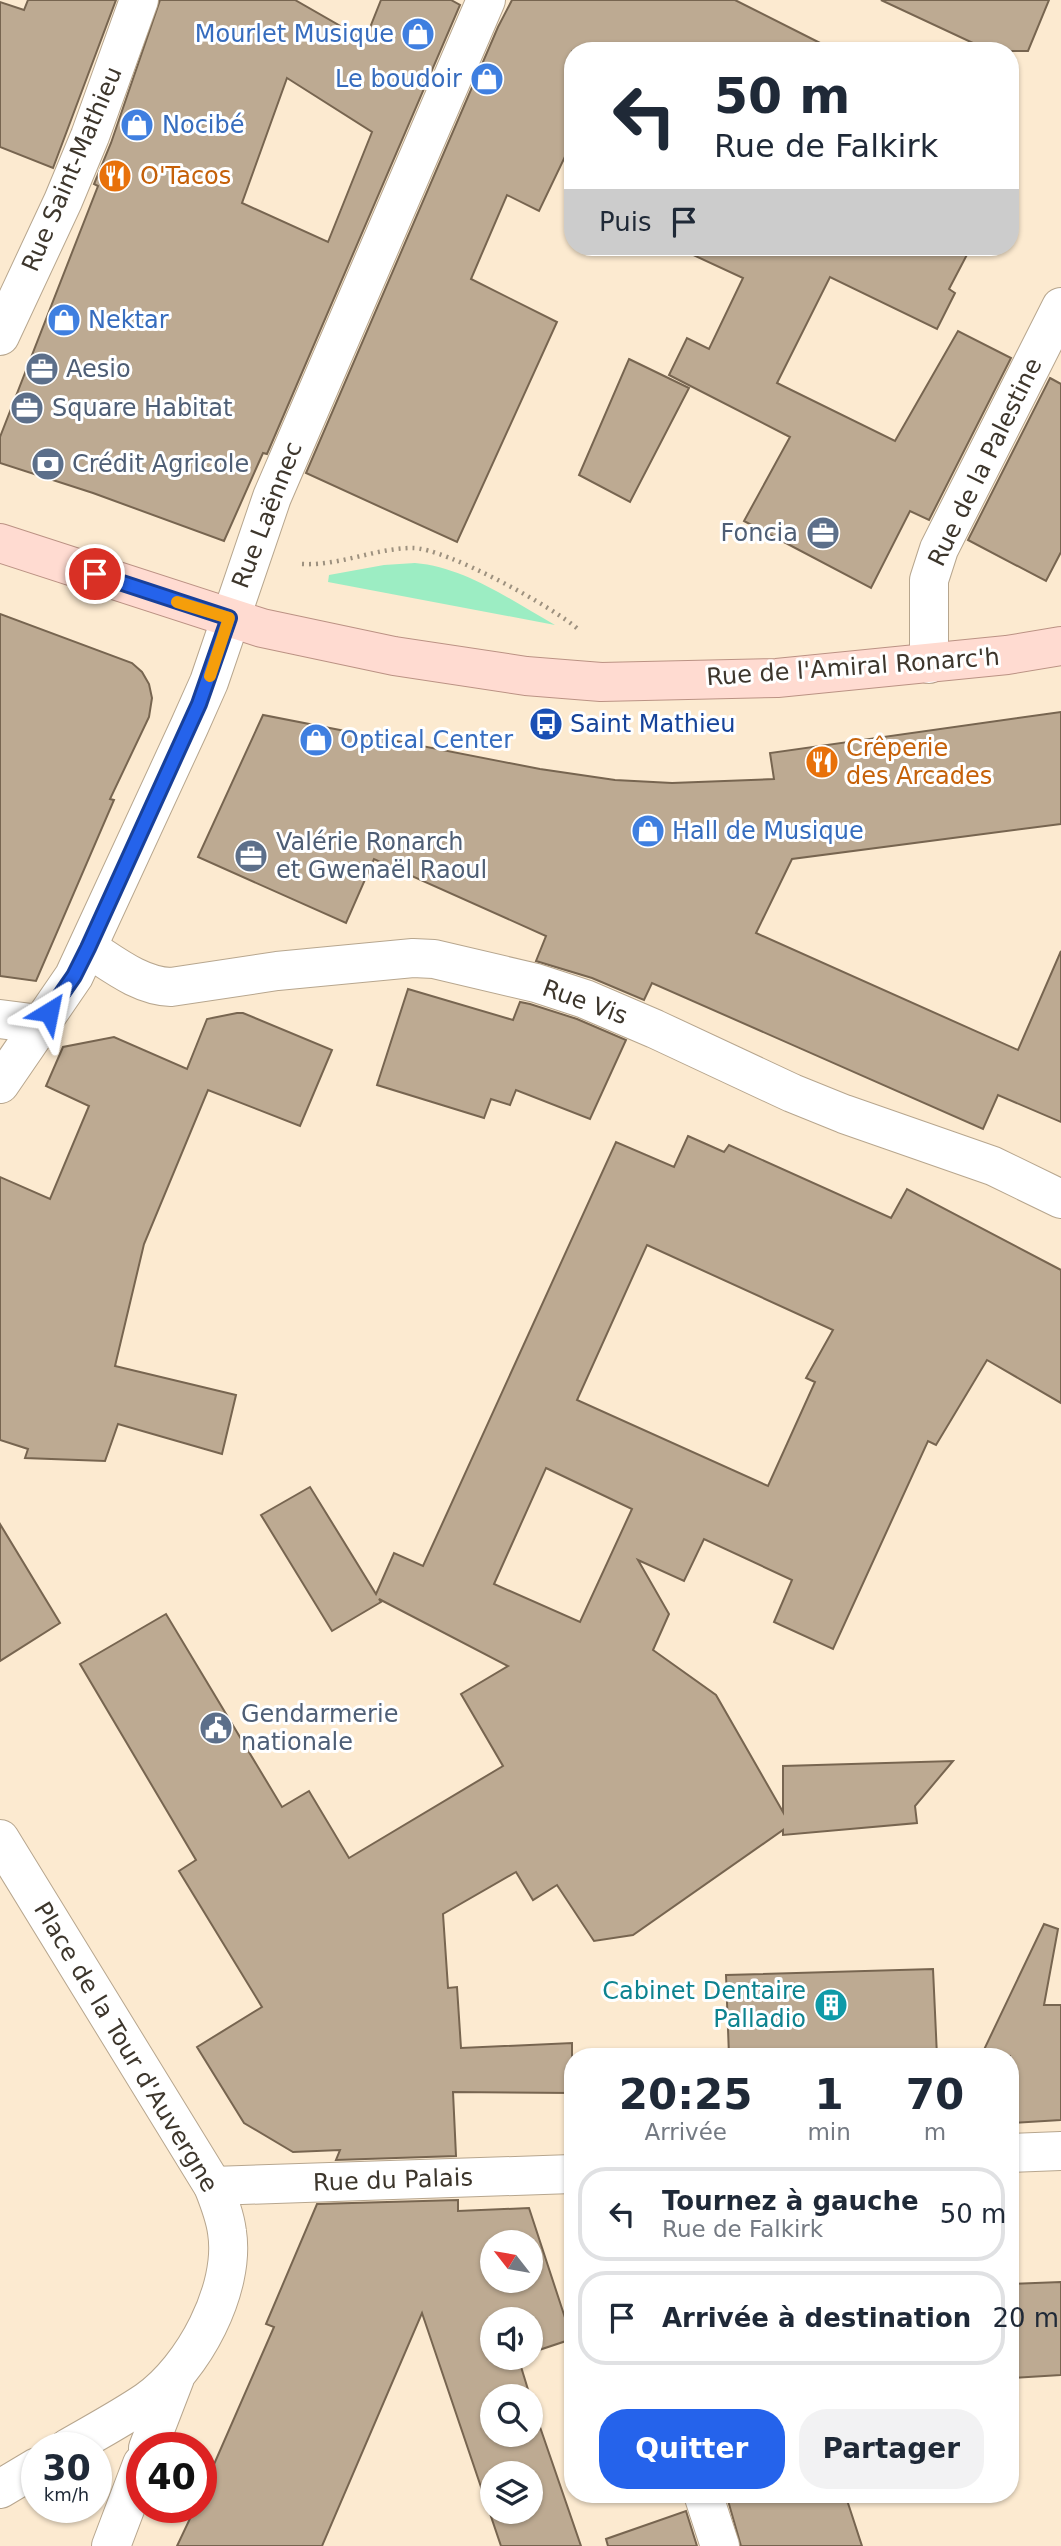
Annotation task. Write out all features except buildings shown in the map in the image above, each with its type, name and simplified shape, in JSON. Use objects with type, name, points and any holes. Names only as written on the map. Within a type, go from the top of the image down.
[{"type":"main road","name":"Rue de l'Amiral Ronarc'h","points":[[0,542],[229,618],[286,634],[394,656],[526,676],[601,682],[778,678],[929,664],[1060,647]]},
{"type":"street","name":"Rue Saint-Mathieu","points":[[0,336],[64,201],[139,0]]},
{"type":"street","name":"Rue Laënnec","points":[[0,1084],[68,984],[88,948],[199,704],[252,551],[295,439],[481,2]]},
{"type":"street","name":"Rue de la Palestine","points":[[929,664],[929,580],[939,549],[1061,307]]},
{"type":"street","name":"Rue Vis","points":[[88,948],[150,984],[160,987],[277,971],[413,958],[434,959],[536,983],[585,999],[630,1018],[844,1114],[993,1166],[1061,1199]]},
{"type":"street","points":[[0,1019],[39,1024]]},
{"type":"street","name":"Place de la Tour d'Auvergne","points":[[0,1839],[213,2186],[228,2234],[223,2280],[203,2336],[176,2376],[154,2432]]},
{"type":"street","points":[[1019,2153],[1061,2151]]},
{"type":"street","name":"Rue du Palais","points":[[213,2186],[564,2174]]},
{"type":"street","name":"Place de la Tour d'Auvergne","points":[[95,2432],[148,2400],[176,2376]]},
{"type":"street","points":[[0,2489],[21,2477]]},
{"type":"street","points":[[706,2503],[720,2546]]},
{"type":"street","points":[[111,2546],[126,2506]]},
{"type":"path","points":[[252,551],[293,563],[313,565],[394,549],[430,550],[559,614],[584,636],[601,682]]},
{"type":"green space","points":[[415,563],[434,566],[470,578],[555,625],[328,582],[329,575],[384,565]]},
{"type":"slow traffic","points":[[177,602],[229,618],[210,676]]},
{"type":"place","name":"Mourlet Musique","points":[[418,34]]},
{"type":"place","name":"Le boudoir","points":[[487,79]]},
{"type":"place","name":"Nocibé","points":[[137,125]]},
{"type":"place","name":"O'Tacos","points":[[115,176]]},
{"type":"place","name":"Nektar","points":[[64,320]]},
{"type":"place","name":"Aesio","points":[[42,369]]},
{"type":"place","name":"Square Habitat","points":[[27,408]]},
{"type":"place","name":"Crédit Agricole","points":[[48,464]]},
{"type":"place","name":"Foncia","points":[[823,533]]},
{"type":"place","name":"Saint Mathieu","points":[[546,724]]},
{"type":"place","name":"Optical Center","points":[[316,740]]},
{"type":"place","name":"Crêperie des Arcades","points":[[822,762]]},
{"type":"place","name":"Hall de Musique","points":[[648,831]]},
{"type":"place","name":"Valérie Ronarch et Gwenaël Raoul","points":[[251,856]]},
{"type":"place","name":"Gendarmerie nationale","points":[[216,1728]]},
{"type":"place","name":"Cabinet Dentaire Palladio","points":[[831,2005]]},
{"type":"route","points":[[49,1012],[74,976],[88,948],[209,682],[229,618],[95,574]]}]
